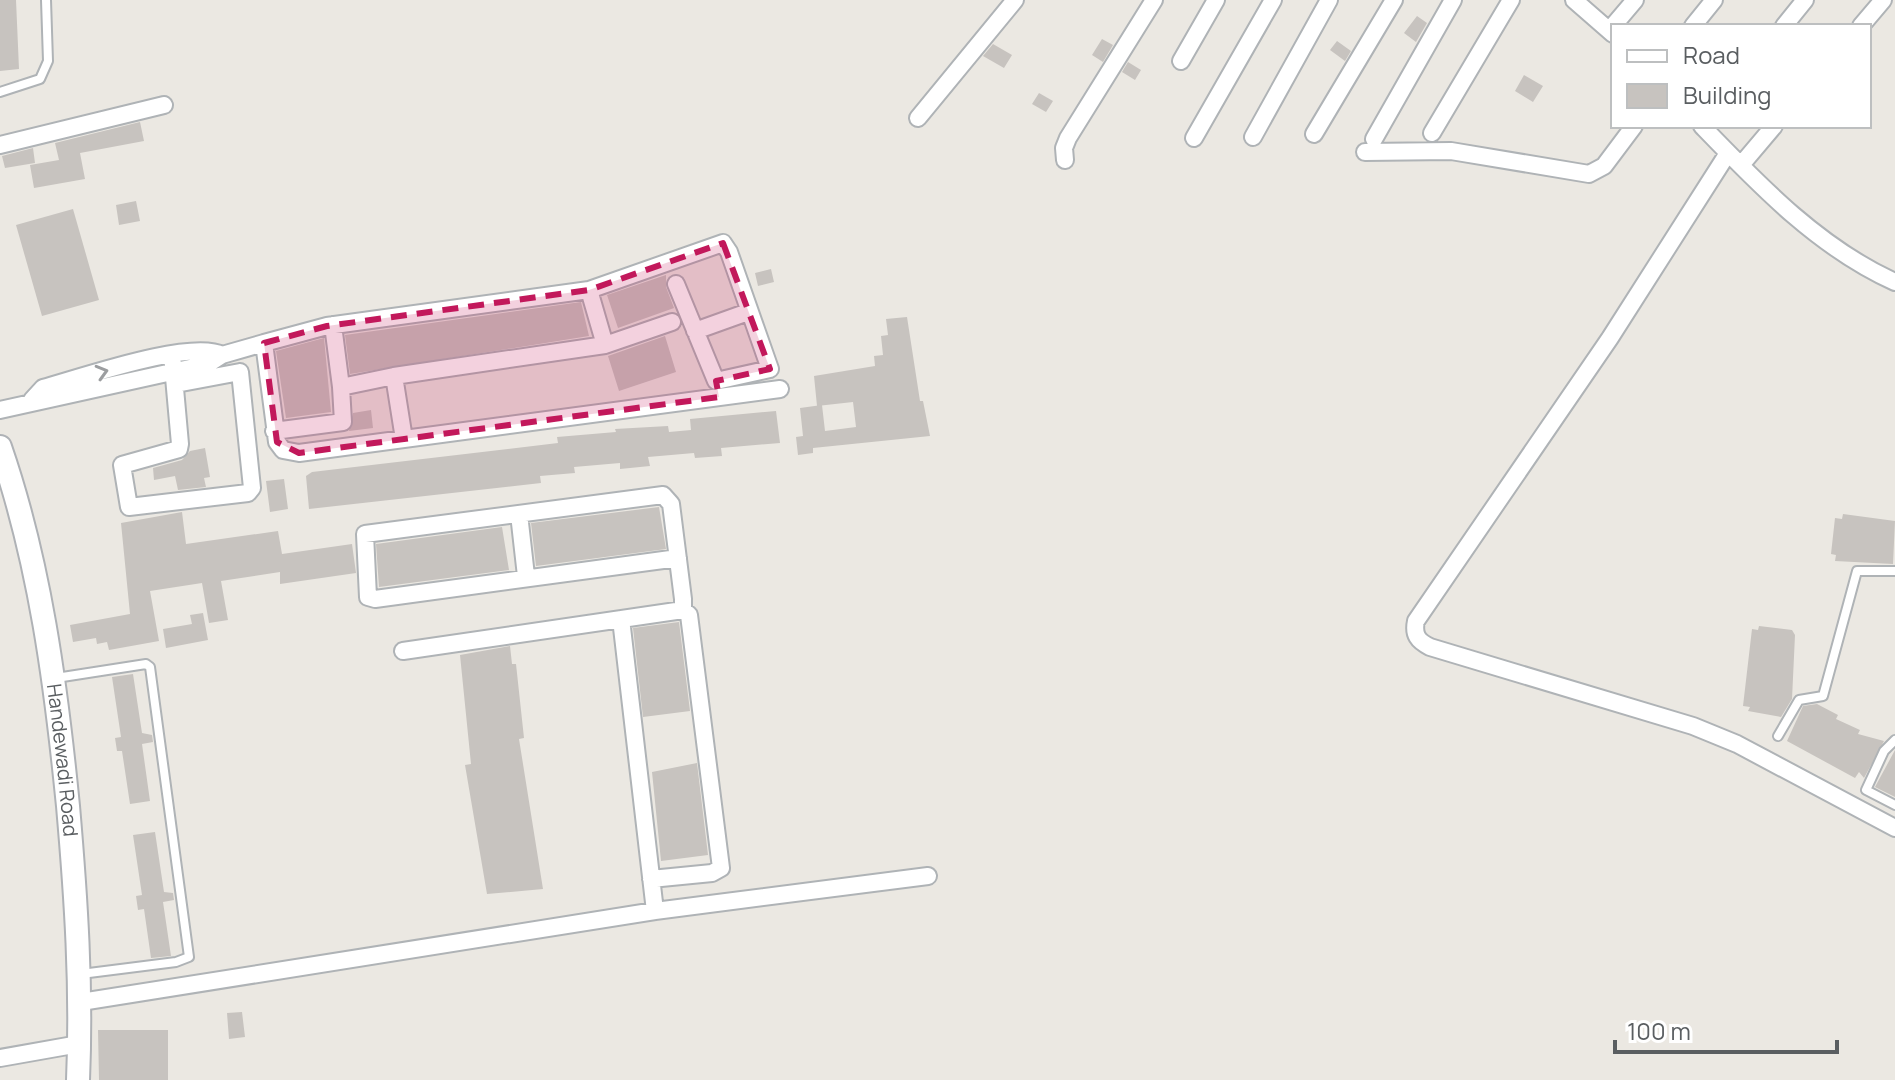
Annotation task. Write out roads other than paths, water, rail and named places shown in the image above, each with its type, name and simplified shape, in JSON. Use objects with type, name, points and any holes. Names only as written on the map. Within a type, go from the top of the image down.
[{"type":"main road","name":"Handewadi Road","points":[[0,447],[12,482],[45,618],[66,783],[81,974],[78,1080]]},
{"type":"street","points":[[918,118],[1015,0]]},
{"type":"street","points":[[1065,160],[1068,138],[1154,0]]},
{"type":"street","points":[[1181,61],[1216,0]]},
{"type":"street","points":[[1194,138],[1273,0]]},
{"type":"street","points":[[1253,137],[1329,0]]},
{"type":"street","points":[[1314,134],[1394,0]]},
{"type":"street","points":[[1453,0],[1370,145],[1451,151],[1589,174],[1604,166],[1632,128]]},
{"type":"street","points":[[1432,133],[1511,0]]},
{"type":"street","points":[[1574,0],[1611,28]]},
{"type":"street","points":[[1616,24],[1635,0]]},
{"type":"street","points":[[1695,24],[1714,0]]},
{"type":"street","points":[[1786,24],[1805,0]]},
{"type":"street","points":[[1863,24],[1883,0]]},
{"type":"street","points":[[0,145],[164,105]]},
{"type":"street","points":[[1704,128],[1734,159],[1847,259],[1895,282]]},
{"type":"street","points":[[1772,128],[1734,159],[1416,621],[1414,630],[1417,638],[1430,647],[1678,721],[1737,744],[1895,828]]},
{"type":"street","points":[[174,370],[206,349],[222,355],[333,325],[589,290],[723,243],[770,369],[718,389]]},
{"type":"street","points":[[676,284],[718,389]]},
{"type":"street","points":[[589,290],[605,345]]},
{"type":"street","points":[[695,331],[748,312]]},
{"type":"street","points":[[341,387],[394,376],[605,345],[672,322]]},
{"type":"street","points":[[274,431],[343,422],[333,325]]},
{"type":"street","points":[[264,343],[274,431],[283,450],[299,453],[718,389],[780,389]]},
{"type":"street","points":[[0,410],[32,400],[43,388],[174,370],[240,372],[252,488],[248,493],[129,507],[122,465],[179,449],[174,370]]},
{"type":"street","points":[[394,376],[404,439]]},
{"type":"street","points":[[651,879],[720,872],[721,868],[689,615],[683,610],[678,558],[671,504],[663,495],[365,534],[368,597],[678,558]]},
{"type":"street","points":[[519,514],[526,576]]},
{"type":"street","points":[[403,651],[683,610]]},
{"type":"street","points":[[621,619],[655,911]]},
{"type":"street","points":[[81,1002],[655,911],[928,876]]},
{"type":"street","points":[[0,1058],[79,1044]]},
{"type":"lane","points":[[0,92],[40,79],[48,61],[46,0]]},
{"type":"lane","points":[[1778,736],[1799,700],[1823,696],[1857,571],[1895,571]]},
{"type":"lane","points":[[53,678],[148,664],[150,667],[189,957],[176,962],[81,974]]},
{"type":"lane","points":[[1893,743],[1866,790],[1895,805]]}]
